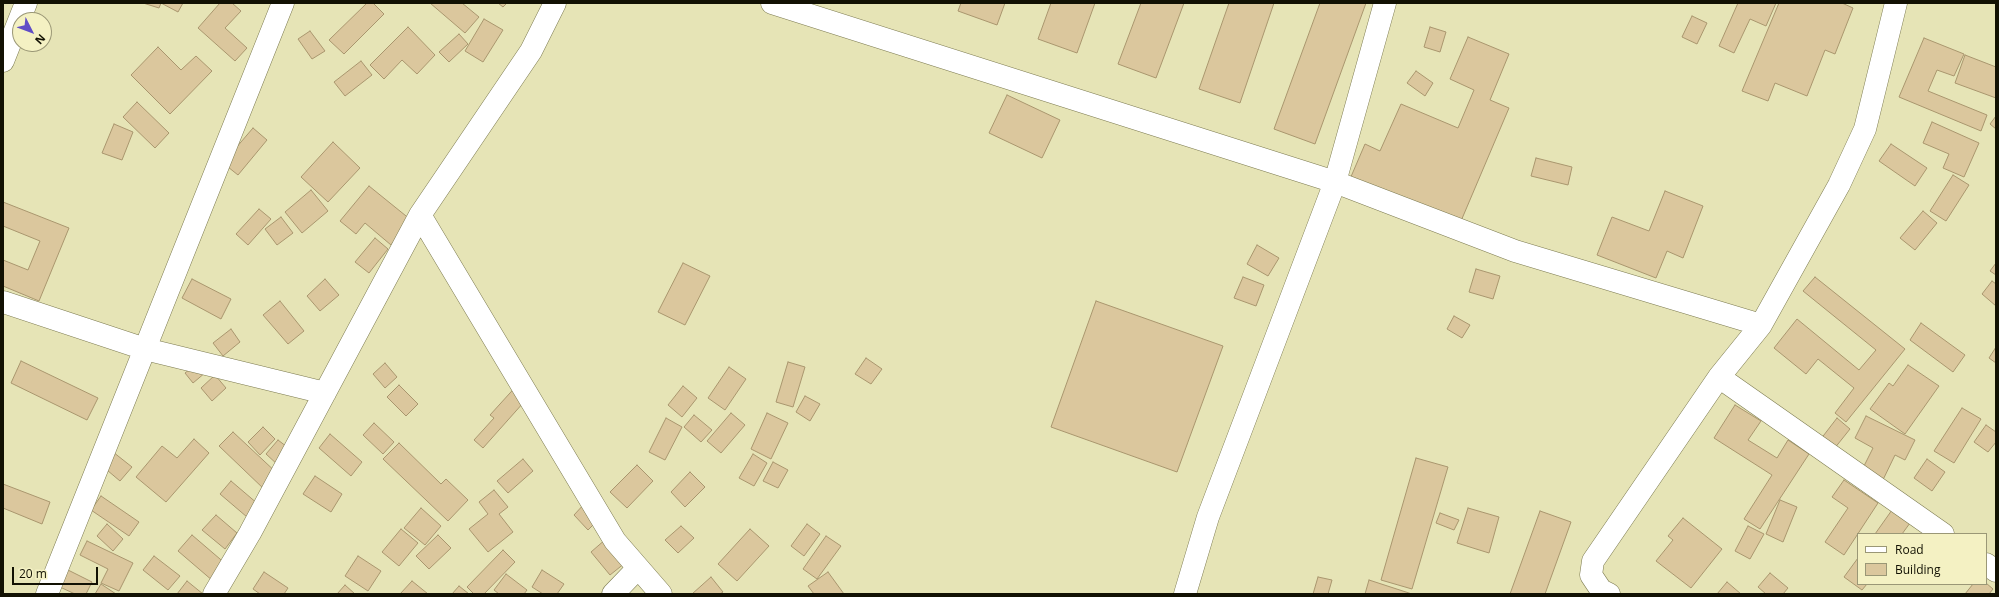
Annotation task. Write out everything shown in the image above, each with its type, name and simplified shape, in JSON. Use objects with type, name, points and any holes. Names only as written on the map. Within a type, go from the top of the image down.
[{"type":"street","points":[[3,61],[26,3]]},
{"type":"street","points":[[47,594],[283,3]]},
{"type":"street","points":[[214,594],[250,533],[420,214],[531,51],[555,3]]},
{"type":"street","points":[[772,3],[1335,182],[1515,251],[1761,325]]},
{"type":"street","points":[[1186,594],[1208,516],[1335,182],[1385,3]]},
{"type":"street","points":[[1609,594],[1602,590],[1591,575],[1593,561],[1719,377],[1761,325],[1839,185],[1866,129],[1896,3]]},
{"type":"street","points":[[420,214],[616,541],[661,594]]},
{"type":"street","points":[[3,302],[145,349],[325,393]]},
{"type":"street","points":[[1719,377],[1942,533]]},
{"type":"street","points":[[1987,565],[1996,570]]},
{"type":"street","points":[[613,594],[638,568]]},
{"type":"building","points":[[143,3],[161,3],[159,8]]},
{"type":"building","points":[[161,3],[183,3],[178,12]]},
{"type":"building","points":[[220,3],[232,3],[241,11],[225,28],[247,48],[235,61],[198,28]]},
{"type":"building","points":[[367,3],[373,3],[384,14],[344,54],[329,40]]},
{"type":"building","points":[[430,3],[462,3],[479,17],[465,33]]},
{"type":"building","points":[[498,3],[507,3],[503,7]]},
{"type":"building","points":[[961,3],[1005,3],[997,25],[958,11]]},
{"type":"building","points":[[1051,3],[1095,3],[1077,53],[1038,39]]},
{"type":"building","points":[[1141,3],[1184,3],[1156,78],[1118,64]]},
{"type":"building","points":[[1229,3],[1274,3],[1240,103],[1199,89]]},
{"type":"building","points":[[1320,3],[1366,3],[1315,144],[1274,129]]},
{"type":"building","points":[[1738,3],[1776,3],[1766,26],[1750,19],[1734,53],[1719,46]]},
{"type":"building","points":[[1779,3],[1842,3],[1853,8],[1835,54],[1825,50],[1807,96],[1775,83],[1768,101],[1742,91]]},
{"type":"building","points":[[1692,16],[1707,23],[1697,44],[1682,37]]},
{"type":"building","points":[[484,19],[503,30],[483,62],[465,51]]},
{"type":"building","points":[[408,27],[435,55],[417,74],[402,60],[384,79],[370,65]]},
{"type":"building","points":[[1430,27],[1446,32],[1440,52],[1424,47]]},
{"type":"building","points":[[310,31],[325,51],[312,59],[298,39]]},
{"type":"building","points":[[459,34],[468,44],[449,62],[439,52]]},
{"type":"building","points":[[1468,37],[1509,54],[1490,100],[1509,108],[1461,221],[1350,179],[1365,144],[1380,151],[1401,104],[1458,128],[1474,90],[1450,79]]},
{"type":"building","points":[[1924,38],[1964,54],[1954,76],[1937,70],[1928,91],[1987,115],[1981,131],[1899,97]]},
{"type":"building","points":[[158,47],[181,70],[196,56],[212,71],[170,114],[131,75]]},
{"type":"building","points":[[1965,55],[1996,67],[1996,98],[1955,83]]},
{"type":"building","points":[[361,61],[372,75],[345,96],[334,82]]},
{"type":"building","points":[[1416,71],[1433,83],[1425,96],[1407,83]]},
{"type":"building","points":[[1007,95],[1060,120],[1042,158],[989,133]]},
{"type":"building","points":[[137,102],[169,133],[155,148],[123,117]]},
{"type":"building","points":[[1996,116],[1996,129],[1990,124]]},
{"type":"building","points":[[1932,122],[1979,143],[1964,177],[1943,168],[1949,154],[1923,143]]},
{"type":"building","points":[[114,124],[133,132],[122,160],[102,153]]},
{"type":"building","points":[[253,128],[267,140],[238,175],[223,163]]},
{"type":"building","points":[[333,142],[360,168],[328,202],[301,177]]},
{"type":"building","points":[[1891,144],[1927,168],[1915,186],[1879,161]]},
{"type":"building","points":[[1536,158],[1572,167],[1568,185],[1531,176]]},
{"type":"building","points":[[1953,175],[1969,185],[1946,221],[1930,211]]},
{"type":"building","points":[[369,186],[411,220],[391,245],[365,223],[356,234],[340,221]]},
{"type":"building","points":[[311,190],[328,211],[302,233],[285,212]]},
{"type":"building","points":[[1665,191],[1703,206],[1683,258],[1667,251],[1656,278],[1597,255],[1612,217],[1649,231]]},
{"type":"building","points":[[3,202],[69,228],[39,301],[3,286],[3,260],[28,270],[40,241],[3,226]]},
{"type":"building","points":[[259,209],[271,219],[248,245],[236,234]]},
{"type":"building","points":[[1923,211],[1937,223],[1915,250],[1900,238]]},
{"type":"building","points":[[281,217],[293,233],[277,245],[265,229]]},
{"type":"building","points":[[375,238],[388,249],[369,273],[355,262]]},
{"type":"building","points":[[1257,245],[1279,258],[1268,276],[1247,264]]},
{"type":"building","points":[[683,263],[710,276],[685,325],[658,312]]},
{"type":"building","points":[[1996,263],[1996,275],[1990,271]]},
{"type":"building","points":[[1476,269],[1500,276],[1493,299],[1469,292]]},
{"type":"building","points":[[1243,277],[1264,285],[1256,306],[1234,298]]},
{"type":"building","points":[[1815,277],[1905,349],[1846,422],[1835,413],[1854,388],[1818,359],[1806,374],[1774,348],[1797,319],[1859,370],[1876,350],[1803,291]]},
{"type":"building","points":[[192,279],[231,299],[221,319],[182,298]]},
{"type":"building","points":[[325,279],[339,295],[320,311],[307,296]]},
{"type":"building","points":[[1992,281],[1996,284],[1996,306],[1982,294]]},
{"type":"building","points":[[280,301],[304,331],[288,344],[263,315]]},
{"type":"building","points":[[1096,301],[1223,346],[1177,472],[1051,427]]},
{"type":"building","points":[[1454,316],[1470,325],[1462,338],[1447,329]]},
{"type":"building","points":[[1921,323],[1965,355],[1953,372],[1910,340]]},
{"type":"building","points":[[231,329],[240,342],[223,356],[213,343]]},
{"type":"building","points":[[1996,347],[1996,363],[1989,358]]},
{"type":"building","points":[[204,358],[212,367],[193,383],[185,373]]},
{"type":"building","points":[[866,358],[882,369],[871,384],[855,374]]},
{"type":"building","points":[[21,361],[98,398],[87,420],[11,383]]},
{"type":"building","points":[[788,362],[805,367],[793,407],[776,402]]},
{"type":"building","points":[[385,363],[397,377],[385,388],[373,374]]},
{"type":"building","points":[[1908,365],[1939,386],[1905,434],[1870,409],[1889,383],[1893,386]]},
{"type":"building","points":[[729,367],[746,379],[725,410],[708,398]]},
{"type":"building","points":[[215,375],[226,388],[212,401],[201,388]]},
{"type":"building","points":[[520,382],[532,393],[483,448],[474,440],[494,418],[490,415]]},
{"type":"building","points":[[399,385],[418,404],[406,416],[387,397]]},
{"type":"building","points":[[683,386],[697,398],[682,417],[668,405]]},
{"type":"building","points":[[805,396],[820,404],[810,421],[796,412]]},
{"type":"building","points":[[1735,405],[1761,421],[1748,440],[1777,458],[1788,440],[1809,454],[1760,529],[1744,519],[1772,475],[1714,438]]},
{"type":"building","points":[[1962,408],[1981,419],[1954,463],[1934,451]]},
{"type":"building","points":[[731,413],[745,425],[721,453],[707,441]]},
{"type":"building","points":[[767,413],[788,423],[771,459],[751,449]]},
{"type":"building","points":[[694,415],[712,430],[701,442],[684,427]]},
{"type":"building","points":[[1866,416],[1915,440],[1905,460],[1895,455],[1880,486],[1859,476],[1873,448],[1855,438]]},
{"type":"building","points":[[666,418],[682,427],[665,460],[649,452]]},
{"type":"building","points":[[1837,418],[1850,429],[1830,454],[1817,444]]},
{"type":"building","points":[[374,423],[394,442],[383,454],[363,435]]},
{"type":"building","points":[[1986,425],[1996,432],[1996,442],[1988,452],[1974,442]]},
{"type":"building","points":[[263,427],[275,439],[260,455],[248,442]]},
{"type":"building","points":[[233,432],[279,475],[265,490],[219,446]]},
{"type":"building","points":[[330,434],[362,462],[351,476],[319,448]]},
{"type":"building","points":[[194,439],[209,453],[166,502],[136,477],[162,446],[177,458]]},
{"type":"building","points":[[278,440],[291,450],[278,465],[266,454]]},
{"type":"building","points":[[399,443],[441,484],[446,479],[468,500],[448,521],[383,459]]},
{"type":"building","points":[[113,452],[132,467],[120,481],[101,465]]},
{"type":"building","points":[[753,454],[767,463],[754,486],[739,478]]},
{"type":"building","points":[[1416,458],[1448,467],[1412,589],[1381,580]]},
{"type":"building","points":[[523,459],[533,471],[508,493],[497,481]]},
{"type":"building","points":[[1927,459],[1945,472],[1932,491],[1914,478]]},
{"type":"building","points":[[773,462],[788,470],[778,488],[763,481]]},
{"type":"building","points":[[637,465],[653,481],[627,508],[610,492]]},
{"type":"building","points":[[690,472],[705,487],[685,507],[671,492]]},
{"type":"building","points":[[315,476],[342,494],[331,512],[303,494]]},
{"type":"building","points":[[1844,480],[1878,503],[1844,555],[1825,542],[1848,508],[1832,497]]},
{"type":"building","points":[[231,481],[258,504],[247,517],[220,494]]},
{"type":"building","points":[[3,484],[50,502],[42,524],[3,508]]},
{"type":"building","points":[[494,490],[508,507],[499,514],[513,532],[488,552],[469,529],[488,514],[479,502]]},
{"type":"building","points":[[101,496],[139,522],[129,536],[91,510]]},
{"type":"building","points":[[1780,500],[1797,507],[1783,542],[1766,534]]},
{"type":"building","points":[[586,502],[601,517],[588,530],[574,515]]},
{"type":"building","points":[[421,508],[441,526],[425,545],[404,528]]},
{"type":"building","points":[[1468,508],[1499,517],[1489,553],[1457,543]]},
{"type":"building","points":[[1892,510],[1910,523],[1903,533],[1876,533]]},
{"type":"building","points":[[1540,511],[1571,522],[1545,594],[1510,594]]},
{"type":"building","points":[[1440,513],[1459,520],[1454,530],[1436,523]]},
{"type":"building","points":[[216,515],[237,533],[225,549],[202,530]]},
{"type":"building","points":[[1683,518],[1722,549],[1691,588],[1656,561],[1673,540],[1668,536]]},
{"type":"building","points":[[107,524],[123,539],[113,551],[97,536]]},
{"type":"building","points":[[807,524],[820,534],[804,556],[791,546]]},
{"type":"building","points":[[681,526],[694,538],[678,553],[665,540]]},
{"type":"building","points":[[1748,526],[1764,534],[1750,559],[1735,551]]},
{"type":"building","points":[[401,529],[418,543],[399,566],[382,552]]},
{"type":"building","points":[[750,529],[769,546],[737,581],[718,564]]},
{"type":"building","points":[[192,535],[227,565],[213,581],[178,551]]},
{"type":"building","points":[[438,535],[451,548],[429,569],[416,556]]},
{"type":"building","points":[[826,536],[841,546],[817,579],[803,569]]},
{"type":"building","points":[[606,539],[625,563],[610,575],[591,552]]},
{"type":"building","points":[[87,541],[133,563],[119,591],[101,583],[108,569],[80,555]]},
{"type":"building","points":[[503,550],[515,562],[484,594],[474,594],[467,587]]},
{"type":"building","points":[[154,556],[180,576],[168,590],[143,570]]},
{"type":"building","points":[[358,556],[381,571],[368,591],[345,576]]},
{"type":"building","points":[[1857,559],[1857,585],[1866,585],[1862,590],[1844,577]]},
{"type":"building","points":[[68,570],[92,582],[86,594],[75,594],[60,587]]},
{"type":"building","points":[[542,570],[564,584],[557,594],[543,594],[532,587]]},
{"type":"building","points":[[264,572],[288,588],[284,594],[260,594],[253,589]]},
{"type":"building","points":[[828,572],[844,594],[814,594],[808,586]]},
{"type":"building","points":[[1770,573],[1788,588],[1783,594],[1766,594],[1758,587]]},
{"type":"building","points":[[506,574],[527,590],[524,594],[499,594],[494,590]]},
{"type":"building","points":[[711,577],[723,592],[720,594],[692,594]]},
{"type":"building","points":[[1318,577],[1332,580],[1328,594],[1313,594]]},
{"type":"building","points":[[1369,580],[1412,594],[1365,594]]},
{"type":"building","points":[[187,581],[203,594],[177,594]]},
{"type":"building","points":[[412,581],[428,594],[400,594]]},
{"type":"building","points":[[1727,582],[1741,594],[1717,594]]},
{"type":"building","points":[[101,584],[116,594],[95,594]]},
{"type":"building","points":[[1987,584],[1993,589],[1989,594],[1965,594],[1972,585]]},
{"type":"building","points":[[345,585],[355,594],[337,594]]},
{"type":"building","points":[[459,586],[469,594],[452,594]]}]
